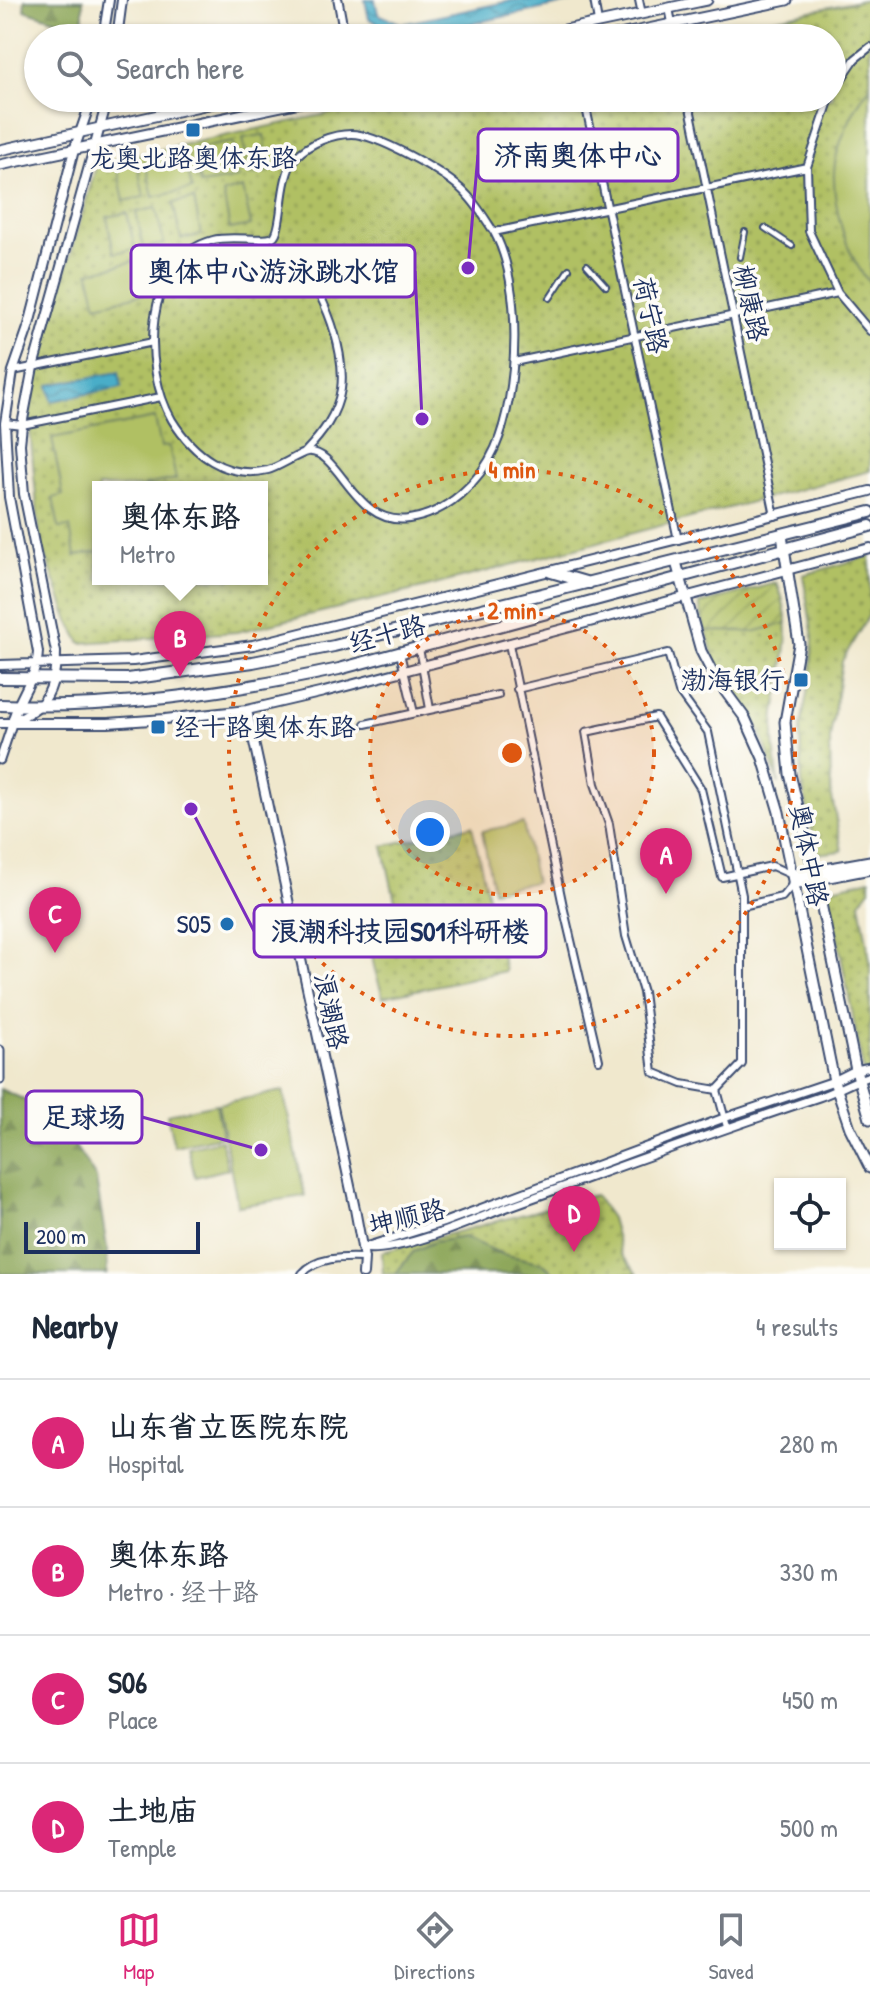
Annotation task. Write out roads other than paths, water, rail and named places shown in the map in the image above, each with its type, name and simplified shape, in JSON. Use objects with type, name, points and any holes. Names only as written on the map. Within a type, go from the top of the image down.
[{"type":"highway","name":"经十路","points":[[0,678],[128,679],[253,662],[334,646],[870,512]]},
{"type":"highway","name":"经十路","points":[[0,705],[139,703],[206,695],[325,672],[870,526]]},
{"type":"highway","points":[[551,572],[590,583]]},
{"type":"main road","points":[[105,24],[109,0]]},
{"type":"main road","points":[[119,24],[122,0]]},
{"type":"main road","points":[[593,24],[707,0]]},
{"type":"main road","points":[[672,24],[787,0]]},
{"type":"main road","points":[[12,724],[15,705],[37,665],[38,652],[9,497],[5,423],[13,371],[50,248],[74,150],[88,112]]},
{"type":"main road","points":[[12,724],[41,704],[56,665],[24,494],[20,444],[22,425],[33,367],[104,112]]},
{"type":"main road","points":[[0,150],[175,112]]},
{"type":"main road","points":[[0,165],[254,112]]},
{"type":"main road","name":"经十路","points":[[37,665],[133,661],[253,645],[870,491]]},
{"type":"main road","name":"奥体中路","points":[[782,535],[799,644],[786,728],[790,774],[857,1074],[870,1119]]},
{"type":"main road","name":"经十路","points":[[0,723],[108,723],[247,710],[870,548]]},
{"type":"main road","name":"奥体中路","points":[[676,562],[701,651],[714,676],[745,718],[763,758],[779,812],[835,1086],[850,1128],[870,1168]]},
{"type":"main road","points":[[0,665],[37,665]]},
{"type":"main road","name":"浪潮路","points":[[247,710],[363,1253],[363,1274]]},
{"type":"main road","points":[[814,876],[870,861]]},
{"type":"main road","points":[[792,879],[870,869]]},
{"type":"street","points":[[338,0],[342,24]]},
{"type":"street","points":[[594,0],[598,22]]},
{"type":"street","points":[[639,0],[642,14]]},
{"type":"street","points":[[669,8],[672,24]]},
{"type":"street","points":[[846,73],[855,59],[870,47]]},
{"type":"street","name":"荷宁路","points":[[587,112],[678,540]]},
{"type":"street","name":"柳康路","points":[[691,112],[775,516]]},
{"type":"street","points":[[826,112],[807,167],[809,231],[838,293],[870,331]]},
{"type":"street","points":[[262,241],[274,237],[280,229],[286,174],[296,157],[315,143],[354,134],[402,151],[463,190],[494,232],[512,294],[514,362],[508,406],[495,449],[469,486],[443,507],[405,520],[381,516],[361,502],[330,462],[319,455],[305,452]]},
{"type":"street","points":[[494,232],[807,167]]},
{"type":"street","points":[[766,228],[792,246]]},
{"type":"street","points":[[740,257],[745,233]]},
{"type":"street","points":[[231,236],[262,241],[286,252],[307,274],[328,308],[335,334],[341,388],[326,430],[305,452],[267,470],[230,471],[199,455],[171,418],[161,397],[153,363],[158,301],[167,275],[196,246],[231,236]]},
{"type":"street","points":[[588,266],[606,286]]},
{"type":"street","points":[[550,298],[568,271]]},
{"type":"street","points":[[514,362],[838,293]]},
{"type":"street","points":[[13,371],[153,342]]},
{"type":"street","points":[[5,423],[22,425],[161,397]]},
{"type":"street","points":[[509,644],[599,1060]]},
{"type":"street","points":[[419,648],[430,709]]},
{"type":"street","points":[[400,653],[414,713]]},
{"type":"street","points":[[517,689],[668,653],[679,692],[708,732],[742,906],[742,1064],[717,1090]]},
{"type":"street","points":[[365,724],[498,695]]},
{"type":"street","points":[[717,1090],[682,1084],[653,1072],[643,992],[626,936],[609,824],[595,784],[586,732],[656,717],[701,789],[722,877],[772,866],[792,879],[782,897],[742,906]]},
{"type":"street","points":[[0,760],[12,724]]},
{"type":"street","points":[[701,789],[719,785]]},
{"type":"street","points":[[0,1050],[0,1080]]},
{"type":"street","name":"坤顺路","points":[[363,1253],[725,1122],[835,1086],[870,1067]]},
{"type":"street","name":"坤顺路","points":[[857,1074],[870,1076]]},
{"type":"street","points":[[717,1090],[725,1122]]},
{"type":"street","points":[[302,1274],[314,1263],[363,1253]]},
{"type":"water","points":[[365,0],[375,0],[378,14],[402,24],[380,24],[369,19]]},
{"type":"water","points":[[515,0],[584,0],[469,24],[402,24]]},
{"type":"water","points":[[119,372],[122,387],[52,401],[49,385]]},
{"type":"place","name":"龙奥北路奥体东路","points":[[193,130]]},
{"type":"place","name":"济南奥体中心","points":[[468,268]]},
{"type":"place","name":"奥体中心游泳跳水馆","points":[[422,419]]},
{"type":"place","name":"奥体东路","points":[[180,677]]},
{"type":"place","name":"渤海银行","points":[[801,680]]},
{"type":"place","name":"经十路奥体东路","points":[[158,727]]},
{"type":"place","name":"浪潮科技园S01科研楼","points":[[191,809]]},
{"type":"place","name":"山东省立医院东院","points":[[666,894]]},
{"type":"place","name":"S05","points":[[227,924]]},
{"type":"place","name":"S06","points":[[55,953]]},
{"type":"place","name":"足球场","points":[[261,1150]]},
{"type":"place","name":"土地庙","points":[[574,1252]]}]
